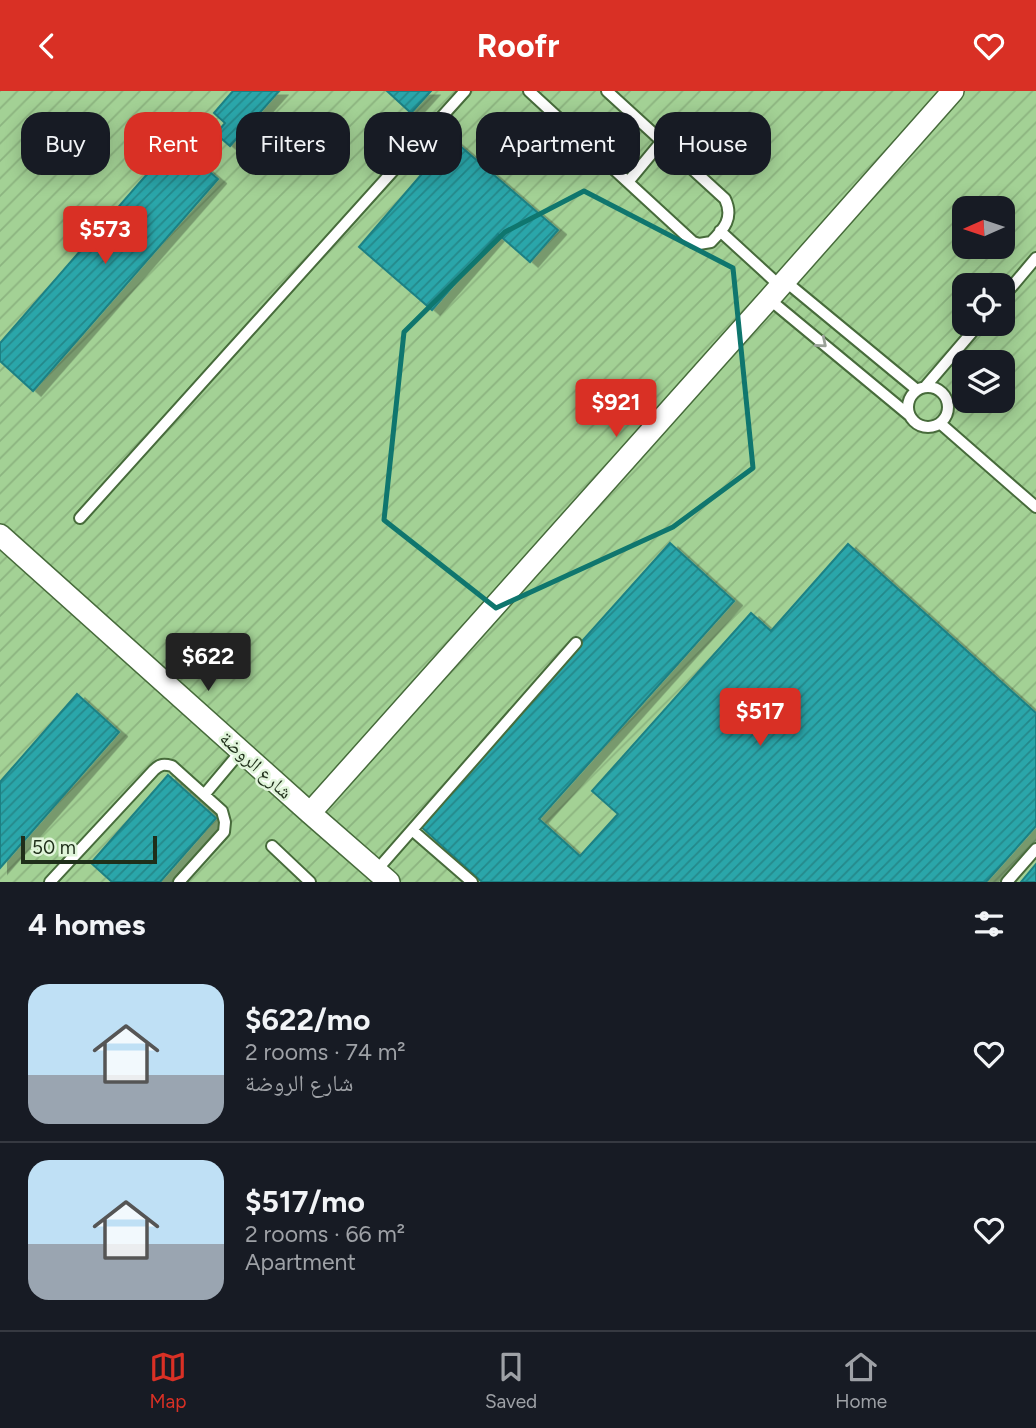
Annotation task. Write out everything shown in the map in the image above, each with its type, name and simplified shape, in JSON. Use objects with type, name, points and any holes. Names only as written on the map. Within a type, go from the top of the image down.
[{"type":"street","points":[[310,813],[953,91]]},
{"type":"street","name":"شارع الروضة","points":[[0,535],[380,877]]},
{"type":"lane","points":[[80,518],[465,91]]},
{"type":"lane","points":[[529,91],[693,242],[699,244],[711,242],[730,215],[725,199],[699,175]]},
{"type":"lane","points":[[607,91],[654,134]]},
{"type":"lane","points":[[628,182],[654,151]]},
{"type":"lane","points":[[720,231],[778,289],[909,415],[917,425],[935,427],[941,424],[948,414],[948,401],[937,389],[921,389],[778,289]]},
{"type":"lane","points":[[1015,282],[1036,258]]},
{"type":"lane","points":[[909,415],[912,395],[921,389],[968,336]]},
{"type":"lane","points":[[941,424],[1036,507]]},
{"type":"lane","points":[[380,877],[412,829],[576,643]]},
{"type":"lane","points":[[204,795],[241,751]]},
{"type":"lane","points":[[50,882],[157,767],[166,764],[172,766],[222,811],[225,822],[224,832],[178,882]]},
{"type":"lane","points":[[412,829],[472,882]]},
{"type":"lane","points":[[272,846],[310,882]]},
{"type":"lane","points":[[1007,882],[1036,849]]},
{"type":"highlighted area","points":[[584,191],[733,268],[753,468],[673,527],[496,608],[384,520],[404,332],[505,232]]},
{"type":"shaded area","points":[[0,91],[1036,91],[1036,882],[0,882]]},
{"type":"building","points":[[233,91],[279,91],[260,112],[236,112],[236,139],[230,146],[222,139],[222,127],[225,123],[222,120],[222,112],[215,112]]},
{"type":"building","points":[[387,91],[431,91],[410,112]]},
{"type":"building","points":[[462,148],[476,160],[476,175],[494,175],[558,230],[530,262],[498,234],[432,310],[359,247],[421,175],[462,175]]},
{"type":"building","points":[[146,175],[213,175],[218,179],[33,391],[0,361],[0,343]]},
{"type":"building","points":[[670,543],[734,601],[539,819],[580,856],[618,814],[592,791],[751,613],[771,631],[848,544],[1036,713],[1036,826],[986,882],[482,882],[418,824]]},
{"type":"building","points":[[77,694],[119,732],[0,868],[0,782]]},
{"type":"building","points":[[168,775],[216,818],[160,882],[112,882],[91,863]]},
{"type":"building","points":[[1036,864],[1036,882],[1021,882]]}]
